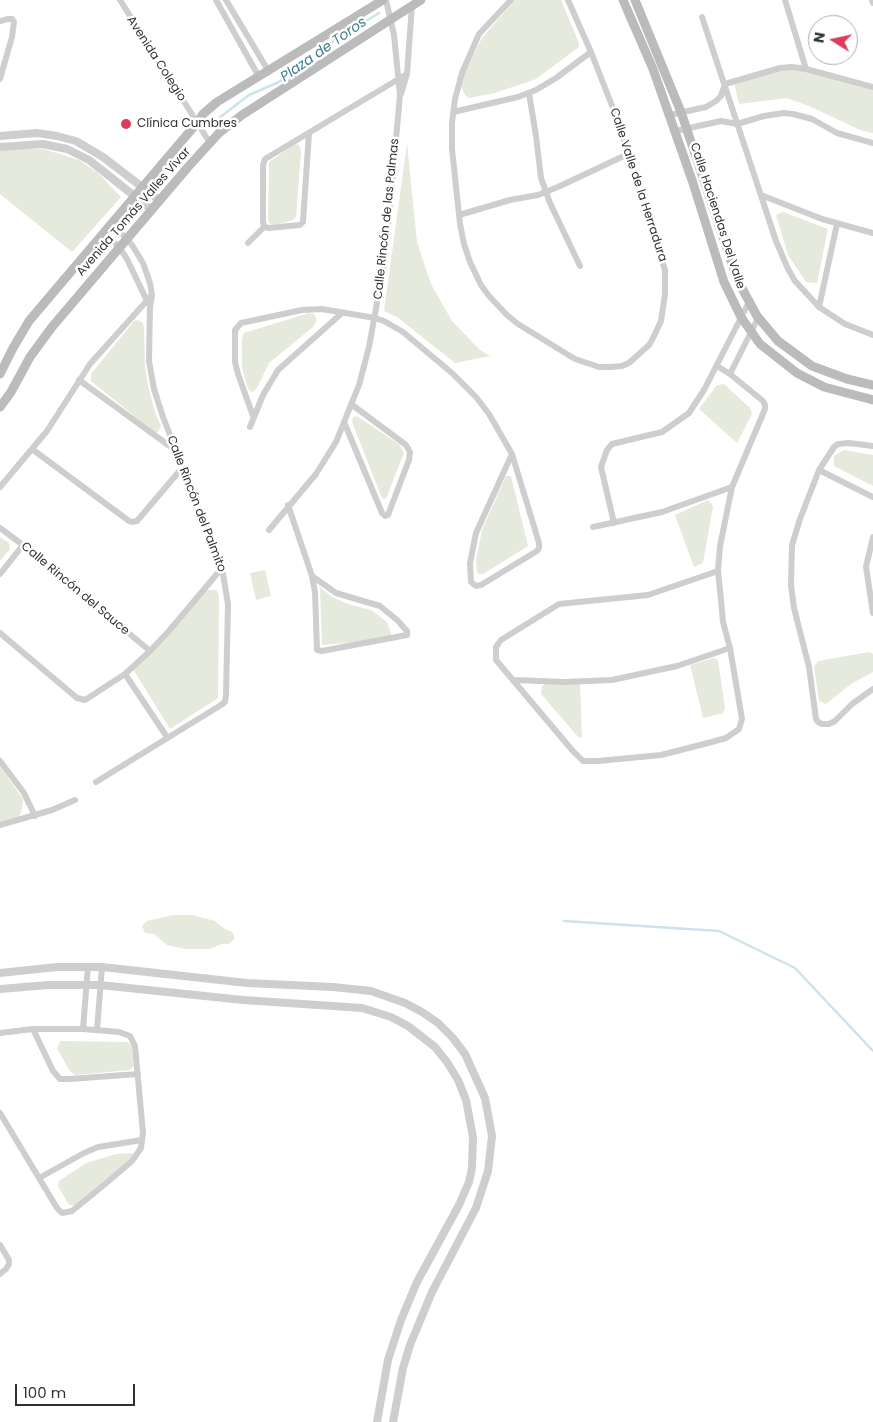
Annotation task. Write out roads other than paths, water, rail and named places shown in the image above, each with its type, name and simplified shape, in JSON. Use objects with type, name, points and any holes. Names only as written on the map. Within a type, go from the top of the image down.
[{"type":"main road","name":"Avenida Tomás Valles Vivar","points":[[0,374],[29,321],[203,114],[384,0]]},
{"type":"main road","name":"Avenida Tomás Valles Vivar","points":[[0,407],[12,392],[38,346],[119,247],[210,143],[242,115],[421,0]]},
{"type":"main road","name":"Calle Haciendas Del Valle","points":[[623,0],[648,55],[670,114],[724,282],[741,318],[760,344],[808,380],[842,393],[873,400]]},
{"type":"main road","name":"Calle Haciendas Del Valle","points":[[635,0],[681,112],[737,279],[758,318],[778,341],[812,366],[847,379],[873,385]]},
{"type":"street","name":"Avenida Colegio","points":[[120,0],[210,143]]},
{"type":"street","points":[[216,0],[259,78]]},
{"type":"street","points":[[226,0],[269,72]]},
{"type":"street","name":"Calle Rincón de las Palmas","points":[[269,530],[288,505],[316,474],[336,442],[364,367],[375,318],[385,259],[400,95],[396,43],[384,0]]},
{"type":"street","name":"Calle Valle de la Herradura","points":[[511,0],[479,34],[462,73],[453,112],[452,149],[459,215],[470,262],[489,296],[518,324],[587,364],[599,367],[622,366],[637,357],[649,345],[658,331],[666,280],[663,260],[616,116],[568,0]]},
{"type":"street","points":[[785,0],[806,69]]},
{"type":"street","points":[[400,95],[407,74],[412,5]]},
{"type":"street","points":[[702,17],[782,257],[788,269],[795,282],[819,307],[845,324],[873,335]]},
{"type":"street","points":[[0,21],[12,19],[14,22],[0,79]]},
{"type":"street","points":[[396,43],[409,43]]},
{"type":"street","points":[[453,112],[528,93],[544,85],[591,52]]},
{"type":"street","points":[[725,84],[780,68],[792,67],[873,87]]},
{"type":"street","points":[[264,227],[262,221],[264,162],[267,158],[407,74]]},
{"type":"street","points":[[670,114],[706,107],[721,96],[725,84]]},
{"type":"street","points":[[528,93],[541,178],[545,192],[580,266]]},
{"type":"street","points":[[676,131],[722,121],[737,124],[769,115],[794,114],[812,120],[837,133],[873,143]]},
{"type":"street","points":[[0,136],[37,133],[76,141],[94,150],[160,200]]},
{"type":"street","points":[[264,227],[300,225],[303,222],[308,133]]},
{"type":"street","points":[[0,147],[44,144],[67,149],[89,160],[152,210]]},
{"type":"street","points":[[459,215],[545,192],[628,154]]},
{"type":"street","points":[[761,195],[837,224],[873,233]]},
{"type":"street","points":[[0,487],[58,416],[78,380],[105,345],[148,303],[152,295],[143,263],[127,238],[112,223]]},
{"type":"street","points":[[819,307],[837,224]]},
{"type":"street","points":[[248,242],[264,227]]},
{"type":"street","name":"Calle Rincón del Palmito","points":[[96,782],[225,702],[228,604],[222,568],[158,404],[151,374],[148,303],[133,268],[119,247],[104,233]]},
{"type":"street","points":[[133,268],[143,263]]},
{"type":"street","points":[[614,523],[601,467],[607,450],[612,444],[662,432],[689,413],[717,366],[749,302]]},
{"type":"street","points":[[253,416],[235,362],[235,334],[237,327],[241,323],[302,310],[322,309],[375,318],[403,332],[452,373],[476,397],[489,414],[512,454],[540,543],[537,551],[481,585],[476,586],[471,582],[470,563],[476,533],[512,454]]},
{"type":"street","points":[[250,427],[253,416],[278,370],[342,313]]},
{"type":"street","points":[[730,374],[758,318]]},
{"type":"street","points":[[717,366],[730,374],[763,401],[765,405],[765,410],[732,487],[720,546],[718,571],[723,622],[730,648],[742,719],[739,729],[726,738],[661,755],[583,761],[496,660],[496,648],[502,640],[559,604],[648,595],[718,571]]},
{"type":"street","points":[[78,380],[176,450]]},
{"type":"street","points":[[344,422],[382,513],[385,516],[388,515],[409,460],[410,452],[406,445],[351,404]]},
{"type":"street","points":[[873,446],[850,443],[838,444],[819,470],[792,545],[791,585],[794,608],[809,667],[818,722],[829,724],[873,689]]},
{"type":"street","points":[[32,449],[128,522],[137,521],[182,468]]},
{"type":"street","points":[[819,470],[873,497]]},
{"type":"street","points":[[593,527],[662,512],[732,487]]},
{"type":"street","points":[[288,505],[312,576],[316,647],[319,651],[407,635],[406,630],[397,620],[380,606],[336,593],[312,576]]},
{"type":"street","name":"Calle Rincón del Sauce","points":[[0,528],[150,650]]},
{"type":"street","points":[[873,538],[866,567],[873,612]]},
{"type":"street","points":[[0,574],[23,545]]},
{"type":"street","points":[[0,633],[80,700],[88,699],[125,674],[150,650],[168,632],[222,568]]},
{"type":"street","points":[[514,680],[565,682],[612,680],[677,666],[730,648]]},
{"type":"street","points":[[125,674],[167,737]]},
{"type":"street","points":[[0,760],[24,793],[35,816]]},
{"type":"street","points":[[0,825],[35,816],[75,800]]},
{"type":"street","points":[[83,1029],[88,966]]},
{"type":"street","points":[[97,1030],[102,966]]},
{"type":"street","points":[[0,973],[57,967],[102,966],[247,983],[333,987],[371,991],[405,1003],[422,1012],[438,1023],[453,1038],[465,1054],[485,1098],[492,1136],[488,1171],[476,1208],[420,1318],[403,1368],[393,1422]]},
{"type":"street","points":[[243,1000],[247,983]]},
{"type":"street","points":[[0,989],[48,985],[100,985],[243,1000],[362,1008],[392,1017],[435,1047],[458,1080],[466,1100],[473,1137],[473,1154],[468,1182],[459,1206],[418,1282],[401,1320],[388,1360],[377,1422]]},
{"type":"street","points":[[33,1029],[53,1071],[60,1078],[70,1079],[138,1074]]},
{"type":"street","points":[[0,1033],[33,1029],[83,1029],[119,1032],[130,1036],[135,1046],[142,1140],[138,1153],[132,1161],[69,1213],[62,1213],[56,1208],[0,1112]]},
{"type":"street","points":[[39,1178],[91,1150],[113,1144],[142,1140]]},
{"type":"street","points":[[0,1246],[9,1260],[6,1269],[0,1274]]},
{"type":"waterway","name":"Plaza de Toros","points":[[219,118],[249,95],[279,82],[335,40],[379,13]]},
{"type":"waterway","points":[[564,921],[719,931],[795,968],[873,1051]]},
{"type":"place","name":"Clínica Cumbres","points":[[126,124]]}]
